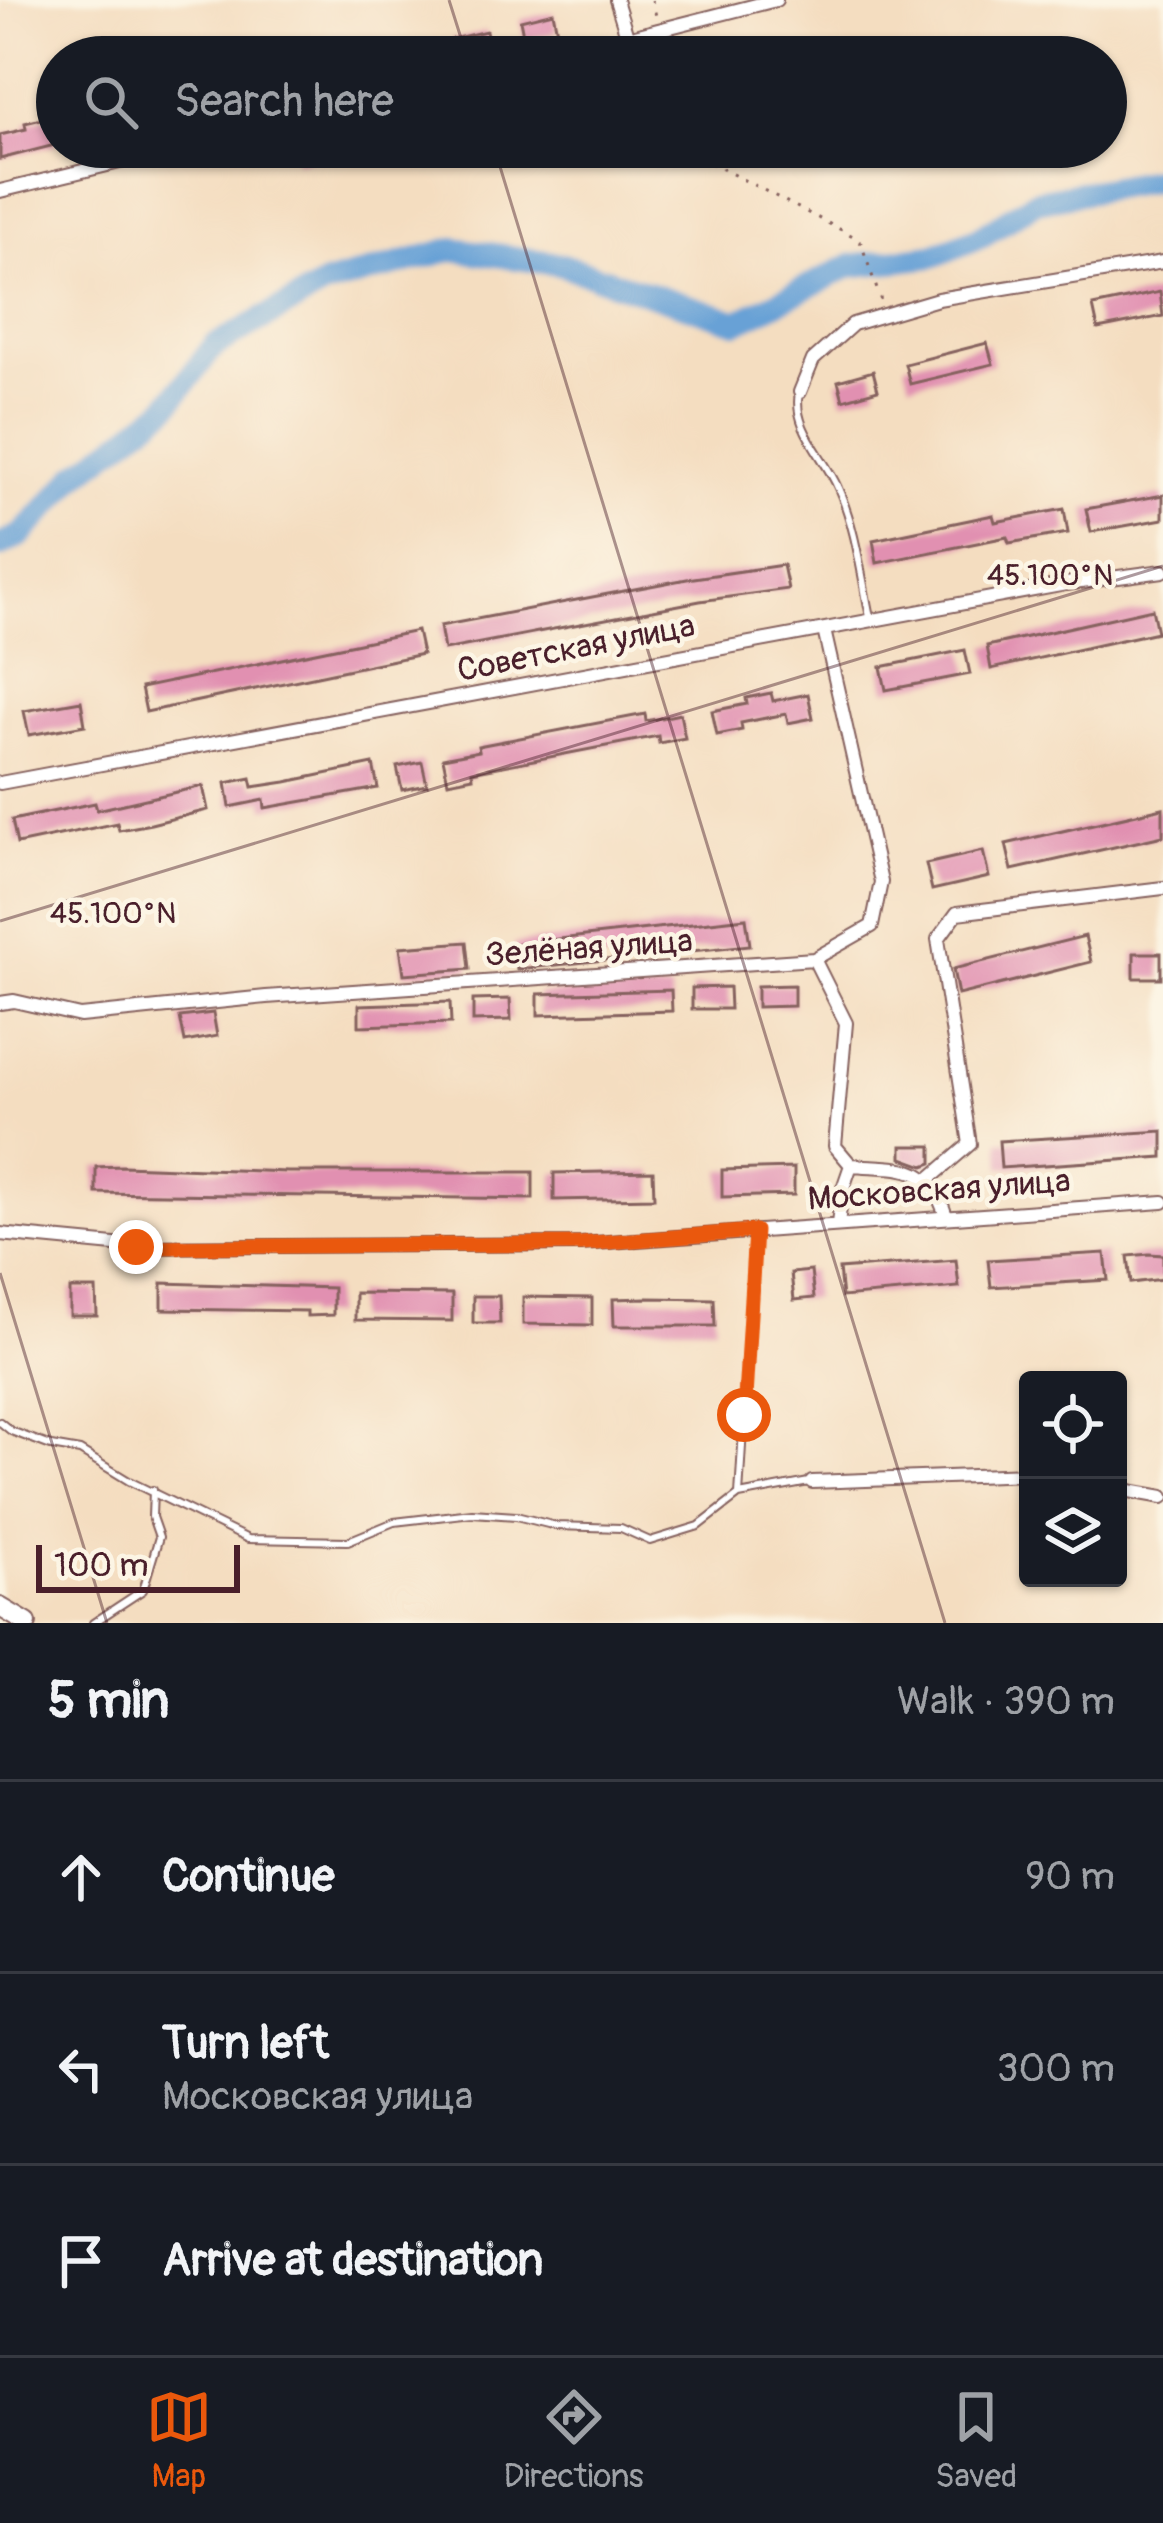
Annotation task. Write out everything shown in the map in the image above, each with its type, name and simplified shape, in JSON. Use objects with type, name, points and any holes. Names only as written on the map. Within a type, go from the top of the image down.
[{"type":"main road","points":[[0,1607],[27,1623]]},
{"type":"street","points":[[616,0],[627,36]]},
{"type":"street","points":[[636,36],[776,0]]},
{"type":"street","points":[[0,191],[95,168]]},
{"type":"street","points":[[800,392],[813,360],[853,324],[938,299],[1163,262]]},
{"type":"street","name":"Советская улица","points":[[0,783],[1066,584],[1163,572]]},
{"type":"street","name":"Зелёная улица","points":[[0,1004],[14,1001],[80,1016],[266,997],[814,959],[872,926],[881,882],[824,630]]},
{"type":"street","points":[[927,1181],[970,1144],[938,940],[957,913],[1163,888]]},
{"type":"street","points":[[814,959],[846,1023],[835,1146],[851,1165],[917,1171],[937,1189],[946,1216]]},
{"type":"street","points":[[838,1224],[851,1165]]},
{"type":"street","name":"Московская улица","points":[[0,1234],[136,1247],[581,1244],[1163,1202]]},
{"type":"street","points":[[812,1482],[1019,1474]]},
{"type":"street","points":[[1127,1491],[1163,1497]]},
{"type":"lane","points":[[800,392],[801,423],[848,512],[871,621]]},
{"type":"lane","points":[[739,1495],[755,1231]]},
{"type":"lane","points":[[0,1422],[51,1446],[80,1451],[169,1502],[248,1539],[348,1541],[394,1522],[472,1513],[516,1516],[556,1526],[621,1528],[650,1540],[699,1526],[739,1495],[812,1482]]},
{"type":"lane","points":[[93,1623],[143,1590],[159,1537],[152,1516],[153,1490]]},
{"type":"path","points":[[652,0],[662,36]]},
{"type":"path","points":[[721,168],[861,243],[885,314]]},
{"type":"building","points":[[553,12],[557,32],[523,36],[520,20]]},
{"type":"building","points":[[36,120],[36,150],[0,159],[0,135],[26,129],[25,123]]},
{"type":"building","points":[[1160,292],[1163,316],[1098,329],[1093,306]]},
{"type":"building","points":[[987,343],[993,364],[910,384],[905,364]]},
{"type":"building","points":[[873,371],[878,390],[843,400],[838,381]]},
{"type":"building","points":[[1163,495],[1163,519],[1091,532],[1086,509]]},
{"type":"building","points":[[1064,509],[1068,533],[1009,543],[1007,537],[877,563],[873,540],[993,515],[995,522]]},
{"type":"building","points":[[783,565],[788,589],[444,650],[440,626]]},
{"type":"building","points":[[1152,609],[1157,632],[991,669],[987,646]]},
{"type":"building","points":[[417,631],[422,654],[146,712],[141,688]]},
{"type":"building","points":[[965,650],[970,674],[886,690],[881,667]]},
{"type":"building","points":[[771,693],[773,701],[808,694],[813,718],[788,723],[786,714],[741,723],[742,730],[717,735],[712,711]]},
{"type":"building","points":[[81,701],[85,725],[29,735],[24,711]]},
{"type":"building","points":[[645,714],[646,721],[680,714],[685,738],[659,743],[658,736],[472,772],[473,777],[448,782],[443,758],[479,751],[478,746]]},
{"type":"building","points":[[422,762],[427,785],[402,790],[397,767]]},
{"type":"building","points":[[373,764],[378,788],[265,808],[264,800],[230,807],[226,783],[251,778],[253,787]]},
{"type":"building","points":[[203,786],[208,810],[119,830],[117,823],[17,844],[12,820],[95,803],[97,810]]},
{"type":"building","points":[[1163,808],[1163,836],[1012,870],[1006,844]]},
{"type":"building","points":[[983,851],[989,877],[932,890],[926,864]]},
{"type":"building","points":[[746,918],[750,945],[517,969],[514,944]]},
{"type":"building","points":[[1085,936],[1091,962],[958,995],[953,969]]},
{"type":"building","points":[[467,942],[470,969],[404,974],[400,947]]},
{"type":"building","points":[[1134,953],[1161,953],[1161,978],[1134,978]]},
{"type":"building","points":[[794,985],[794,1006],[757,1007],[757,986]]},
{"type":"building","points":[[729,987],[730,1009],[692,1009],[692,988]]},
{"type":"building","points":[[671,990],[672,1011],[538,1015],[538,994]]},
{"type":"building","points":[[510,999],[511,1020],[473,1021],[473,1000]]},
{"type":"building","points":[[450,1002],[451,1023],[359,1026],[359,1005]]},
{"type":"building","points":[[213,1013],[217,1036],[185,1042],[180,1017]]},
{"type":"building","points":[[1163,1131],[1163,1157],[1001,1168],[999,1141]]},
{"type":"building","points":[[902,1146],[932,1146],[932,1163],[924,1166],[902,1158]]},
{"type":"building","points":[[96,1167],[533,1172],[533,1199],[96,1193]]},
{"type":"building","points":[[794,1168],[794,1195],[722,1197],[722,1170]]},
{"type":"building","points":[[653,1171],[654,1198],[554,1200],[554,1173]]},
{"type":"building","points":[[1105,1253],[1108,1280],[991,1287],[988,1260]]},
{"type":"building","points":[[1163,1255],[1163,1279],[1131,1283],[1128,1256]]},
{"type":"building","points":[[956,1260],[959,1287],[842,1297],[839,1269]]},
{"type":"building","points":[[811,1271],[814,1298],[794,1300],[791,1273]]},
{"type":"building","points":[[162,1283],[333,1288],[333,1315],[162,1309]]},
{"type":"building","points":[[70,1289],[96,1289],[97,1316],[70,1316]]},
{"type":"building","points":[[355,1293],[452,1294],[452,1321],[355,1320]]},
{"type":"building","points":[[473,1296],[499,1296],[500,1323],[473,1323]]},
{"type":"building","points":[[523,1297],[592,1298],[592,1325],[523,1324]]},
{"type":"building","points":[[613,1299],[714,1299],[715,1326],[614,1326]]},
{"type":"waterway","points":[[0,546],[23,534],[77,475],[166,408],[214,346],[325,285],[453,249],[559,264],[737,322],[850,266],[933,256],[982,236],[1036,201],[1163,178]]},
{"type":"route","points":[[136,1247],[581,1244],[755,1231],[744,1415]]}]
